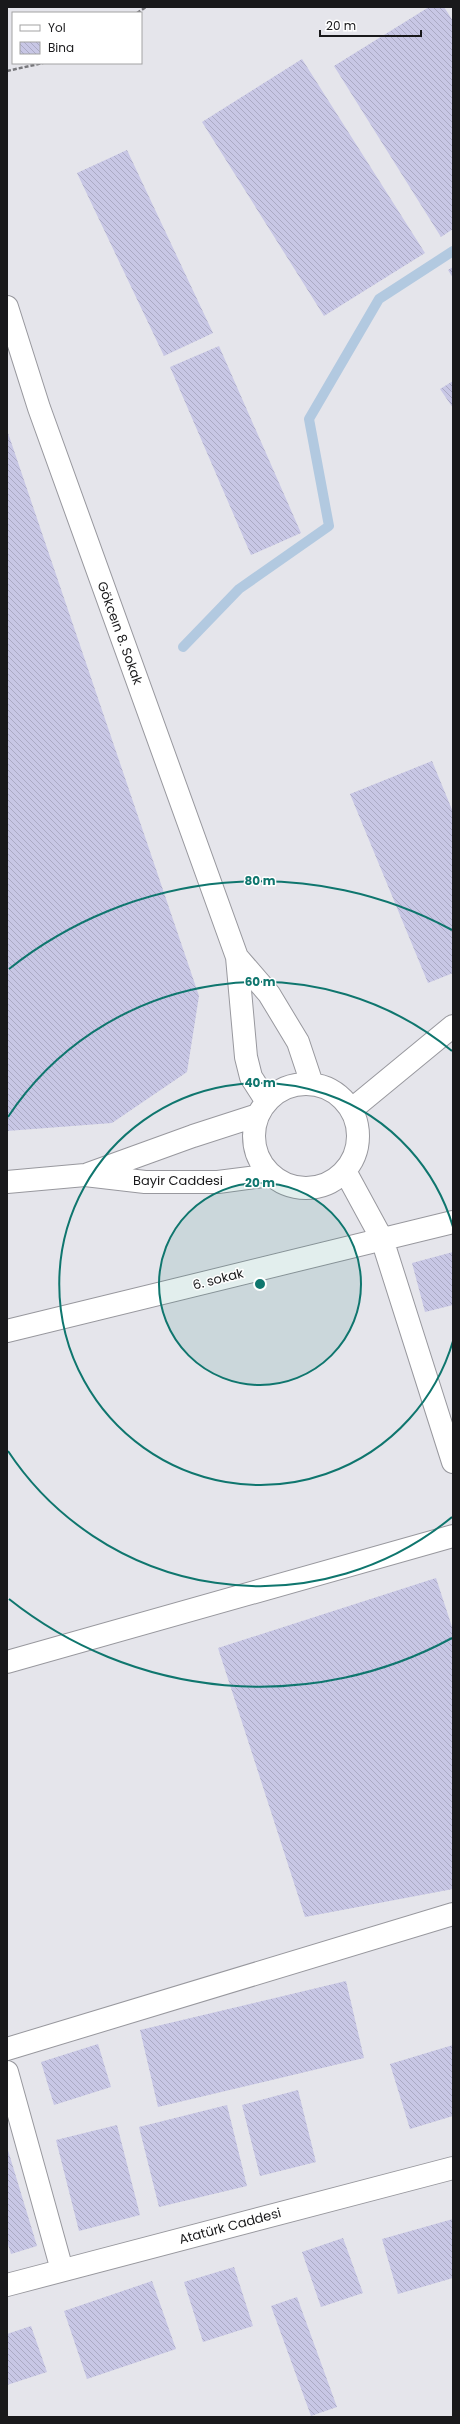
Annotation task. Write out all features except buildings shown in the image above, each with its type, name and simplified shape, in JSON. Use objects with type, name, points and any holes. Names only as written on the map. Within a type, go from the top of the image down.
[{"type":"street","name":"Gökceın 8. Sokak","points":[[7,307],[39,408],[237,957],[246,1058],[251,1077],[263,1108]]},
{"type":"street","name":"Gökceın 8. Sokak","points":[[237,957],[269,994],[298,1042],[312,1084]]},
{"type":"street","points":[[351,1110],[453,1026]]},
{"type":"street","points":[[312,1084],[327,1089],[341,1097],[351,1110],[358,1125],[359,1141],[354,1158],[346,1171],[333,1182],[317,1187],[307,1188],[285,1184],[271,1175],[261,1162],[255,1147],[254,1131],[263,1108],[280,1091],[295,1085],[312,1084]]},
{"type":"street","name":"Bayir Caddesi","points":[[85,1175],[193,1136],[263,1108]]},
{"type":"street","points":[[346,1171],[382,1239],[453,1462]]},
{"type":"street","name":"Bayir Caddesi","points":[[7,1182],[85,1175],[145,1182],[218,1182],[271,1175]]},
{"type":"street","name":"6. sokak","points":[[7,1331],[453,1222]]},
{"type":"street","points":[[7,1662],[453,1536]]},
{"type":"street","points":[[7,2049],[453,1914]]},
{"type":"street","points":[[7,2072],[62,2270]]},
{"type":"street","name":"Atatürk Caddesi","points":[[7,2285],[453,2168]]},
{"type":"path","points":[[7,71],[38,64]]},
{"type":"waterway","points":[[183,647],[239,589],[329,526],[309,419],[379,299],[453,251]]}]
